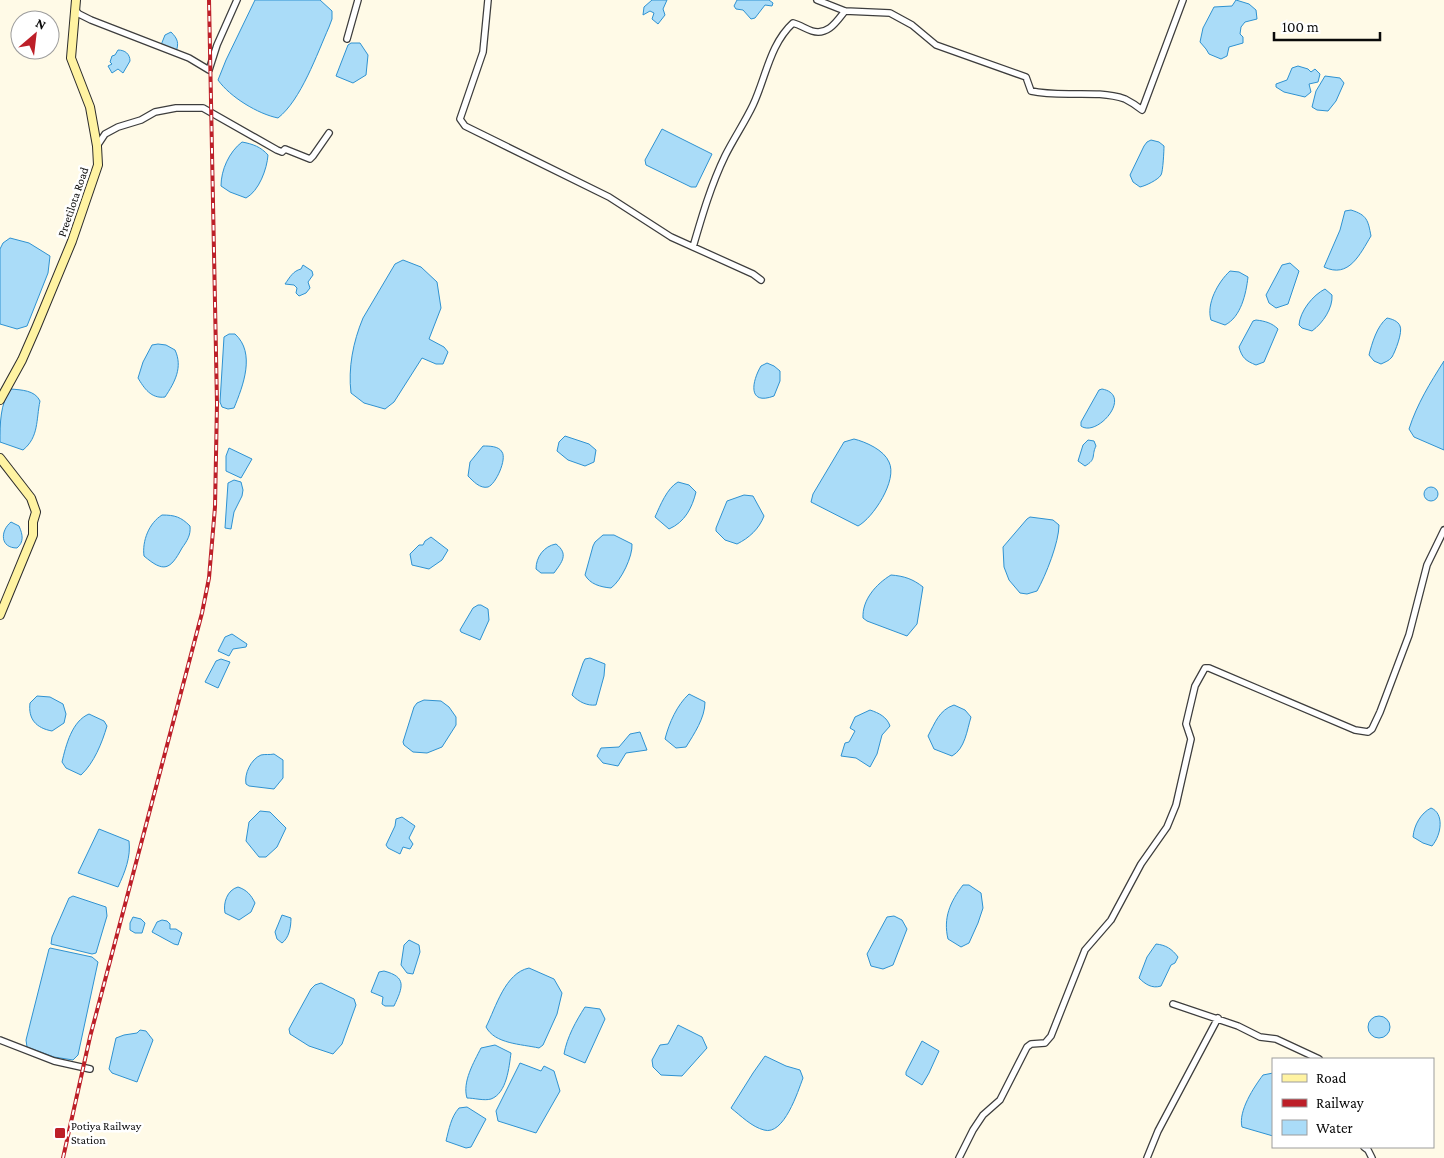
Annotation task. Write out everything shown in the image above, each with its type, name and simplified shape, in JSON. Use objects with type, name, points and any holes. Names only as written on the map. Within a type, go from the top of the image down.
[{"type":"main road","name":"Preetilota Road","points":[[0,400],[22,360],[72,241],[98,165],[97,146],[90,108],[71,58],[76,0]]},
{"type":"main road","points":[[0,458],[31,498],[36,512],[33,522],[33,535],[0,615]]},
{"type":"street","points":[[76,11],[91,20],[189,58],[209,70],[217,45],[237,0]]},
{"type":"street","points":[[347,40],[358,0]]},
{"type":"street","points":[[488,0],[482,52],[460,119],[465,126],[609,197],[671,237],[752,274],[761,280]]},
{"type":"street","points":[[817,0],[845,11],[890,13],[912,25],[936,45],[1026,77],[1031,91],[1045,94],[1104,95],[1126,100],[1142,110],[1183,0]]},
{"type":"street","points":[[693,247],[704,209],[725,156],[753,104],[770,58],[786,30],[793,23],[813,31],[822,32],[836,23],[845,11]]},
{"type":"street","points":[[97,146],[105,134],[141,120],[155,112],[176,108],[203,108],[277,150],[282,152],[286,149],[310,158],[314,156],[329,133]]},
{"type":"street","points":[[959,1158],[983,1115],[1000,1100],[1027,1047],[1031,1044],[1044,1043],[1051,1036],[1085,950],[1111,920],[1141,864],[1166,827],[1176,805],[1192,739],[1186,724],[1195,686],[1203,670],[1209,668],[1355,730],[1368,732],[1372,729],[1380,712],[1393,678],[1409,635],[1427,565],[1444,530]]},
{"type":"street","points":[[1173,1004],[1218,1018],[1260,1037],[1282,1041],[1317,1058]]},
{"type":"street","points":[[1147,1158],[1158,1131],[1218,1018]]},
{"type":"street","points":[[0,1040],[54,1060],[90,1069]]},
{"type":"water","points":[[255,0],[320,0],[332,11],[332,19],[308,76],[294,100],[278,118],[262,113],[245,104],[230,93],[218,80]]},
{"type":"water","points":[[652,0],[667,0],[663,9],[665,15],[658,24],[652,19],[654,13],[650,11],[643,15],[644,7]]},
{"type":"water","points":[[737,0],[769,0],[773,3],[772,6],[765,5],[755,18],[751,19],[743,10],[736,9],[734,6]]},
{"type":"water","points":[[1236,0],[1249,4],[1256,10],[1257,19],[1245,22],[1241,27],[1240,34],[1243,37],[1243,43],[1229,47],[1227,56],[1221,59],[1209,54],[1200,42],[1203,28],[1214,7],[1232,6]]},
{"type":"water","points":[[171,32],[177,41],[176,52],[161,45],[165,35]]},
{"type":"water","points":[[360,43],[368,55],[366,75],[353,83],[336,76],[348,45]]},
{"type":"water","points":[[118,50],[127,53],[130,61],[123,73],[118,69],[112,73],[108,66],[112,64],[110,62],[112,56]]},
{"type":"water","points":[[1298,66],[1311,72],[1315,69],[1320,74],[1318,82],[1309,84],[1311,92],[1305,97],[1284,92],[1276,87],[1276,84],[1287,80],[1292,68]]},
{"type":"water","points":[[1325,76],[1340,78],[1344,83],[1336,101],[1328,111],[1317,110],[1312,107],[1316,91]]},
{"type":"water","points":[[662,129],[712,154],[696,187],[691,187],[646,165],[645,160]]},
{"type":"water","points":[[1151,140],[1159,142],[1164,146],[1162,173],[1154,181],[1140,187],[1133,182],[1130,175],[1144,146]]},
{"type":"water","points":[[242,142],[257,146],[268,155],[266,167],[258,185],[251,195],[246,198],[230,192],[221,186],[222,174],[227,162],[233,151]]},
{"type":"water","points":[[1351,210],[1364,216],[1371,236],[1358,257],[1347,267],[1333,270],[1324,267],[1340,230],[1345,211]]},
{"type":"water","points":[[10,238],[29,243],[50,256],[48,273],[27,326],[17,329],[0,324],[0,249],[3,243]]},
{"type":"water","points":[[403,260],[421,267],[437,282],[441,308],[429,339],[444,347],[448,352],[443,364],[436,364],[422,358],[394,402],[385,409],[364,403],[351,393],[351,365],[356,336],[363,318],[395,264]]},
{"type":"water","points":[[1290,263],[1299,271],[1288,304],[1276,308],[1269,303],[1266,295],[1282,265]]},
{"type":"water","points":[[303,265],[312,271],[313,275],[308,282],[310,288],[306,293],[299,296],[294,285],[285,284]]},
{"type":"water","points":[[1230,271],[1239,272],[1248,277],[1246,291],[1239,311],[1225,325],[1211,320],[1210,307],[1217,287]]},
{"type":"water","points":[[1325,289],[1332,295],[1331,305],[1326,315],[1312,331],[1302,328],[1299,325],[1302,314],[1312,299]]},
{"type":"water","points":[[1387,318],[1398,323],[1401,329],[1397,347],[1392,357],[1381,364],[1374,361],[1369,355],[1373,340],[1383,321]]},
{"type":"water","points":[[1256,320],[1273,325],[1278,329],[1264,362],[1256,365],[1245,359],[1239,347],[1253,321]]},
{"type":"water","points":[[229,334],[235,334],[245,350],[246,370],[234,408],[228,409],[222,407],[220,402],[224,337]]},
{"type":"water","points":[[152,345],[166,345],[175,350],[178,362],[175,380],[165,397],[152,395],[145,389],[138,378],[143,362]]},
{"type":"water","points":[[1444,361],[1444,450],[1414,437],[1409,429],[1420,402]]},
{"type":"water","points":[[767,363],[780,371],[780,381],[774,396],[759,398],[754,390],[755,378],[761,366]]},
{"type":"water","points":[[11,389],[31,393],[38,397],[40,401],[36,428],[32,440],[23,450],[0,442],[3,407]]},
{"type":"water","points":[[1102,389],[1111,393],[1114,399],[1114,407],[1110,414],[1096,426],[1088,428],[1081,426],[1081,422],[1099,390]]},
{"type":"water","points":[[565,436],[589,444],[596,450],[594,462],[585,466],[568,460],[557,451],[559,442]]},
{"type":"water","points":[[854,439],[879,450],[887,458],[891,470],[887,488],[877,507],[858,526],[811,502],[813,494],[844,442]]},
{"type":"water","points":[[1088,440],[1094,441],[1096,446],[1092,459],[1085,466],[1078,461],[1083,445]]},
{"type":"water","points":[[483,446],[499,449],[503,455],[502,465],[497,476],[488,487],[482,487],[468,476],[470,462]]},
{"type":"water","points":[[229,448],[252,459],[241,478],[226,471],[226,456]]},
{"type":"water","points":[[234,480],[241,482],[243,490],[234,512],[231,529],[225,528],[228,483]]},
{"type":"water","points":[[678,482],[689,485],[696,492],[687,514],[679,523],[669,529],[655,517],[667,493]]},
{"type":"water","points":[[1428,487],[1434,487],[1438,494],[1434,501],[1428,501],[1424,497],[1424,491]]},
{"type":"water","points":[[744,495],[753,496],[764,516],[753,533],[737,544],[725,540],[716,531],[716,528],[727,501]]},
{"type":"water","points":[[162,515],[178,517],[190,526],[189,535],[185,543],[174,561],[166,567],[157,565],[144,556],[144,544],[147,533],[157,518]]},
{"type":"water","points":[[1030,517],[1053,520],[1059,525],[1054,549],[1044,576],[1037,591],[1027,594],[1020,593],[1009,580],[1004,567],[1003,547]]},
{"type":"water","points":[[11,522],[19,526],[21,532],[22,541],[17,548],[7,545],[4,538],[5,530]]},
{"type":"water","points":[[603,535],[614,535],[632,544],[631,555],[626,568],[619,580],[611,588],[603,587],[590,581],[585,575],[593,546]]},
{"type":"water","points":[[431,537],[448,550],[442,560],[429,569],[412,565],[410,554]]},
{"type":"water","points":[[556,544],[562,551],[562,562],[554,573],[541,573],[536,569],[539,556],[548,547]]},
{"type":"water","points":[[891,575],[908,578],[923,587],[917,624],[907,636],[863,618],[867,599],[880,583]]},
{"type":"water","points":[[478,605],[488,609],[489,620],[480,640],[460,630],[473,608]]},
{"type":"water","points":[[232,634],[247,644],[246,647],[233,649],[229,656],[218,651],[225,637]]},
{"type":"water","points":[[590,658],[605,664],[604,676],[596,705],[583,703],[572,695],[583,663],[585,659]]},
{"type":"water","points":[[221,659],[230,662],[218,688],[205,682],[216,661]]},
{"type":"water","points":[[689,694],[705,702],[705,708],[699,726],[686,747],[676,748],[665,739],[674,715]]},
{"type":"water","points":[[37,696],[50,697],[63,704],[66,714],[64,723],[52,731],[42,728],[34,722],[30,714],[30,703]]},
{"type":"water","points":[[424,700],[441,701],[449,707],[456,717],[456,725],[442,747],[427,753],[413,752],[403,742],[414,707],[417,703]]},
{"type":"water","points":[[954,705],[965,710],[971,717],[963,744],[952,756],[934,749],[928,736],[941,714]]},
{"type":"water","points":[[870,710],[887,720],[890,726],[882,735],[877,754],[870,767],[856,758],[841,756],[845,743],[849,742],[855,731],[850,728],[855,717]]},
{"type":"water","points":[[89,714],[104,721],[107,726],[97,752],[90,765],[81,775],[66,768],[62,762],[74,728],[83,717]]},
{"type":"water","points":[[640,732],[647,750],[626,753],[618,766],[603,763],[597,756],[601,748],[619,747],[630,734]]},
{"type":"water","points":[[274,754],[283,760],[283,778],[274,789],[246,784],[247,771],[251,763],[261,755]]},
{"type":"water","points":[[1431,808],[1438,814],[1440,819],[1440,830],[1432,846],[1413,837],[1419,820]]},
{"type":"water","points":[[260,811],[270,812],[286,828],[277,847],[266,857],[259,857],[246,841],[249,822]]},
{"type":"water","points":[[402,817],[415,826],[409,838],[413,844],[410,849],[403,847],[400,854],[386,845],[395,826],[396,819]]},
{"type":"water","points":[[99,829],[129,841],[127,864],[118,887],[78,873]]},
{"type":"water","points":[[963,885],[969,885],[981,893],[983,908],[969,943],[961,947],[948,939],[946,924],[951,904]]},
{"type":"water","points":[[238,887],[248,893],[255,903],[251,912],[239,920],[225,913],[225,901],[231,891]]},
{"type":"water","points":[[73,896],[106,907],[107,916],[96,953],[92,954],[51,944],[52,937],[69,898]]},
{"type":"water","points":[[282,915],[291,918],[291,925],[282,943],[277,939],[275,932]]},
{"type":"water","points":[[894,916],[902,920],[907,929],[893,965],[883,969],[871,966],[867,954],[887,917]]},
{"type":"water","points":[[133,917],[141,919],[145,923],[142,933],[135,933],[130,930],[130,923]]},
{"type":"water","points":[[162,920],[170,924],[170,929],[176,929],[182,933],[178,945],[152,932],[157,922]]},
{"type":"water","points":[[409,940],[419,945],[420,952],[413,974],[407,973],[401,965],[404,945]]},
{"type":"water","points":[[1156,944],[1163,945],[1178,957],[1175,963],[1171,965],[1161,986],[1155,987],[1146,984],[1139,978],[1147,957]]},
{"type":"water","points":[[50,948],[92,957],[98,962],[78,1055],[73,1060],[54,1057],[27,1047],[26,1040]]},
{"type":"water","points":[[529,968],[554,979],[562,993],[557,1014],[543,1045],[539,1048],[502,1040],[490,1033],[486,1027],[507,984],[521,971]]},
{"type":"water","points":[[384,971],[397,976],[400,980],[401,988],[394,1006],[385,1006],[382,1004],[383,997],[371,992],[379,972]]},
{"type":"water","points":[[321,983],[354,999],[356,1005],[342,1044],[333,1054],[309,1046],[290,1034],[289,1029],[311,989]]},
{"type":"water","points":[[585,1007],[600,1009],[605,1019],[585,1063],[564,1054],[572,1029]]},
{"type":"water","points":[[1375,1016],[1383,1016],[1390,1023],[1390,1031],[1383,1038],[1375,1038],[1368,1031],[1368,1023]]},
{"type":"water","points":[[678,1025],[702,1037],[707,1048],[682,1076],[661,1075],[653,1067],[652,1060],[660,1045],[668,1044]]},
{"type":"water","points":[[140,1030],[146,1031],[153,1040],[137,1082],[112,1073],[109,1069],[116,1038],[137,1033]]},
{"type":"water","points":[[922,1041],[939,1051],[922,1085],[906,1075],[906,1072]]},
{"type":"water","points":[[495,1045],[511,1053],[504,1086],[491,1099],[467,1098],[467,1079],[481,1048]]},
{"type":"water","points":[[765,1056],[800,1070],[803,1078],[794,1102],[784,1120],[771,1130],[764,1130],[755,1126],[731,1108]]},
{"type":"water","points":[[520,1063],[541,1071],[544,1066],[554,1071],[560,1091],[536,1133],[498,1121],[496,1111]]},
{"type":"water","points":[[1272,1073],[1272,1136],[1242,1127],[1241,1121],[1248,1100],[1263,1075]]},
{"type":"water","points":[[467,1107],[486,1119],[471,1147],[466,1148],[446,1141],[454,1115],[459,1108]]},
{"type":"railway","points":[[63,1158],[90,1037],[202,613],[209,578],[215,507],[217,404],[209,0]]},
{"type":"place","name":"Potiya Railway Station","points":[[60,1133]]}]
